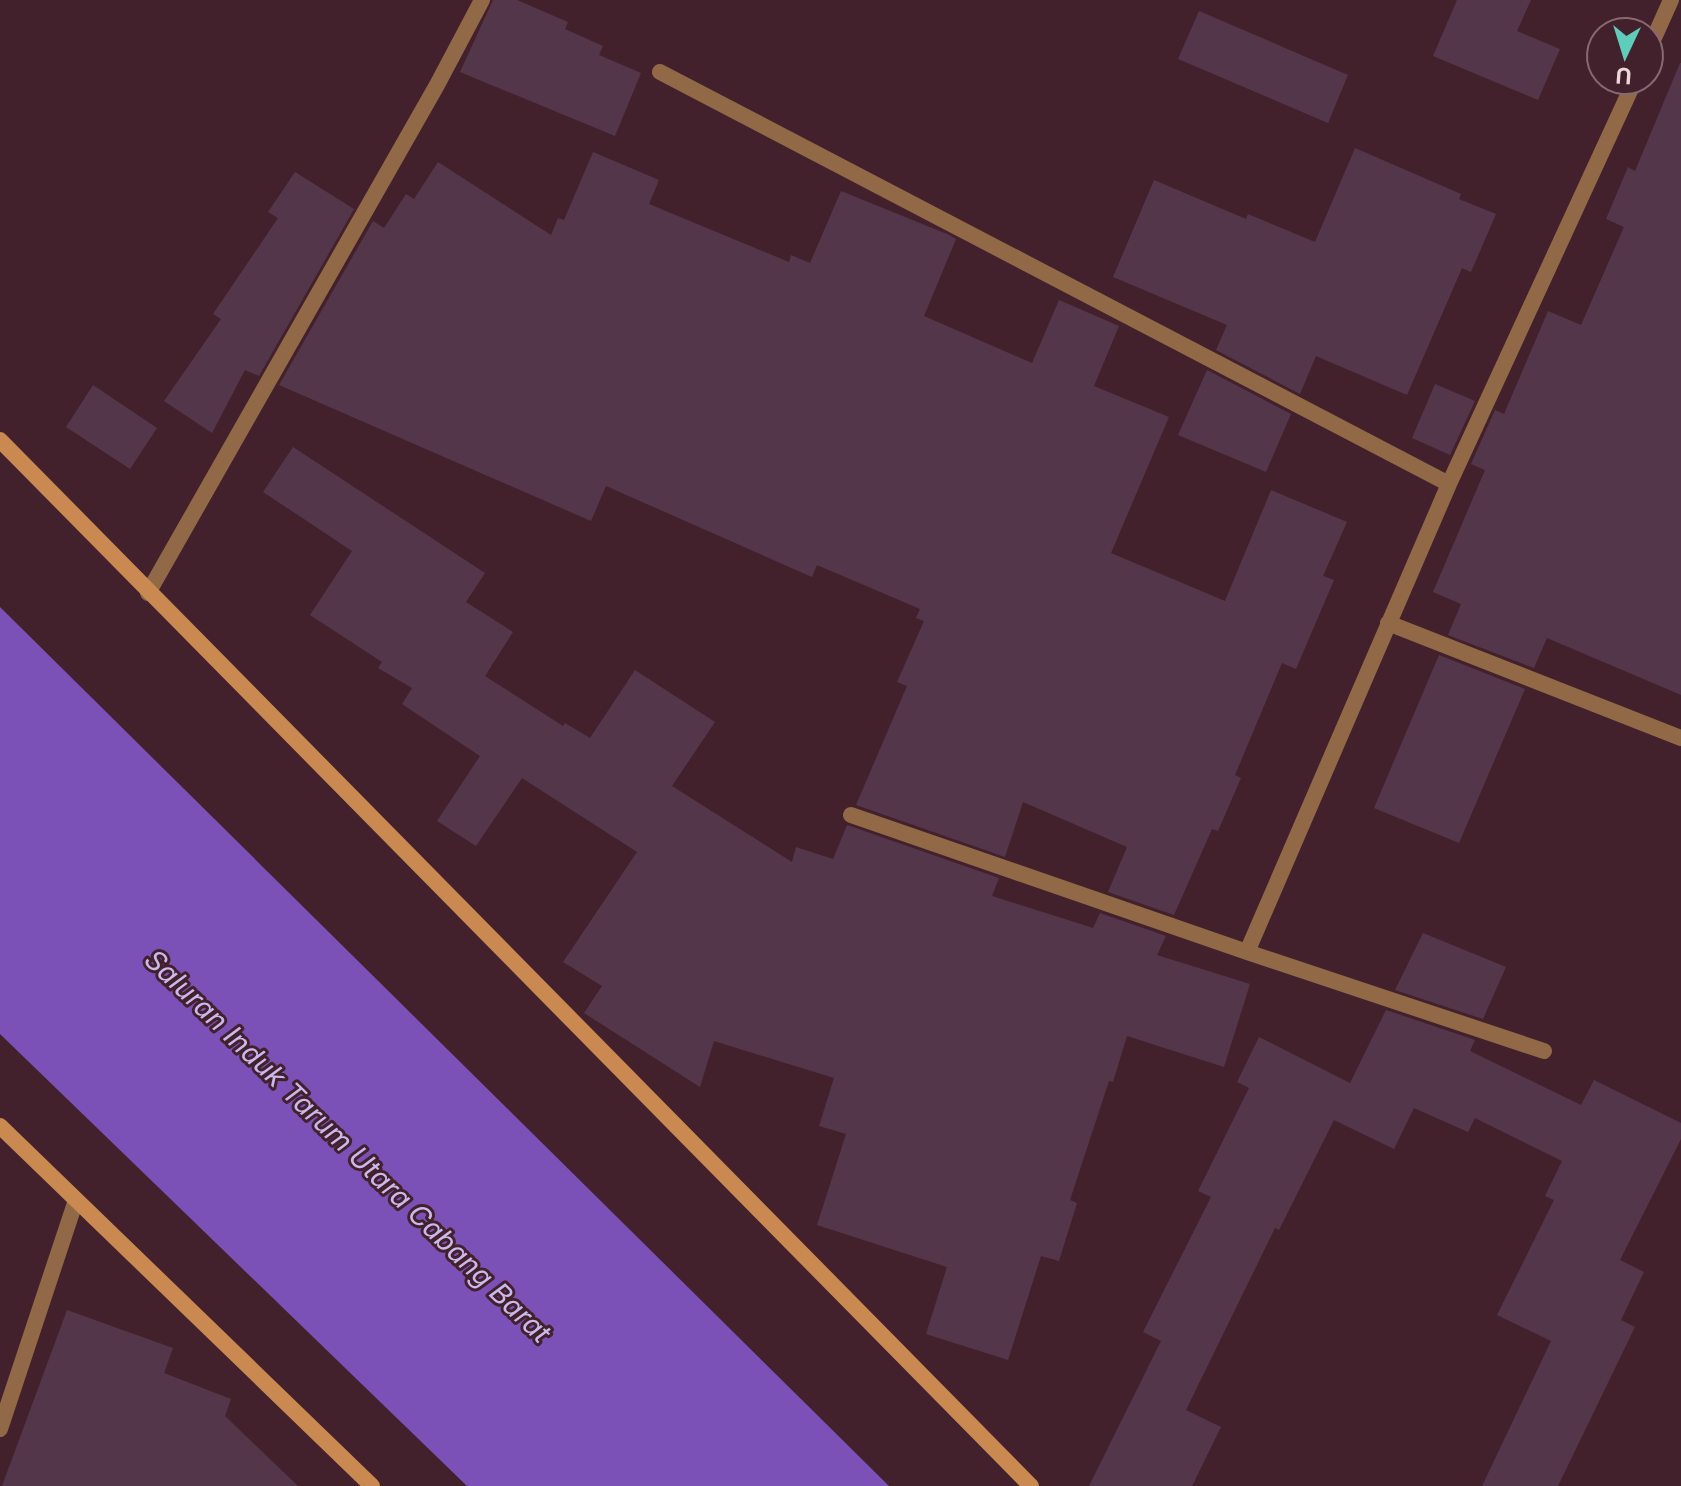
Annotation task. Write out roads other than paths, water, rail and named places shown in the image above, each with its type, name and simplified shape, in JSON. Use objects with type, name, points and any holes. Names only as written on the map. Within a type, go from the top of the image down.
[{"type":"street","points":[[148,593],[437,85],[482,0]]},
{"type":"street","points":[[660,72],[1449,484]]},
{"type":"street","points":[[1247,952],[1449,484],[1628,96]]},
{"type":"street","points":[[0,440],[1031,1486]]},
{"type":"street","points":[[1388,623],[1681,738]]},
{"type":"street","points":[[851,815],[1544,1051]]},
{"type":"street","points":[[0,1126],[372,1486]]},
{"type":"street","points":[[0,1429],[76,1200]]},
{"type":"water","name":"Saluran Induk Tarum Utara Cabang Barat","points":[[0,607],[889,1486],[467,1486],[0,1034]]}]
